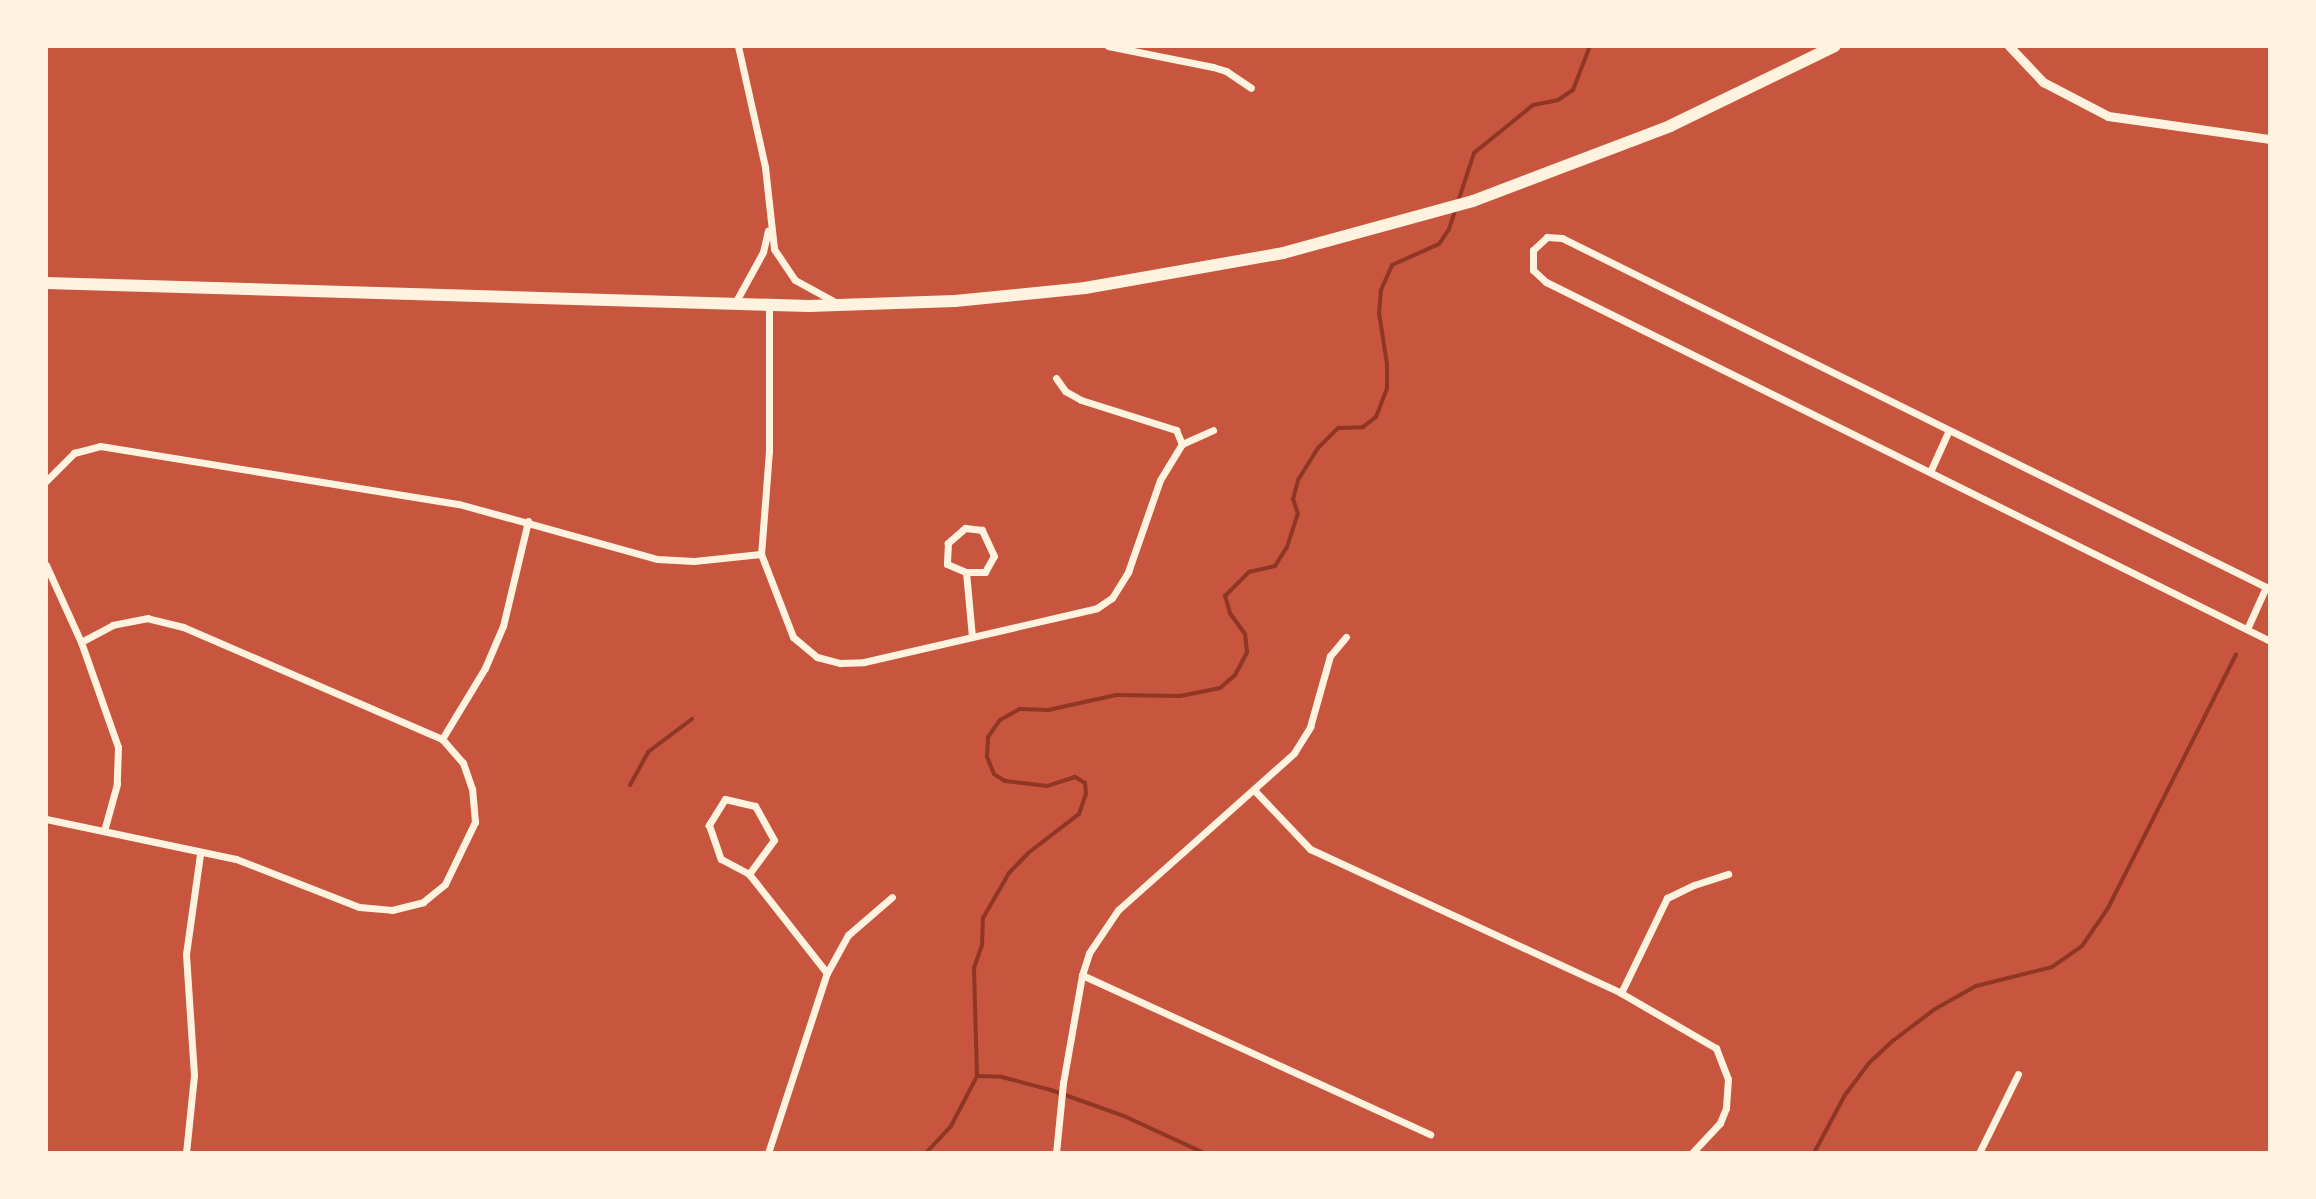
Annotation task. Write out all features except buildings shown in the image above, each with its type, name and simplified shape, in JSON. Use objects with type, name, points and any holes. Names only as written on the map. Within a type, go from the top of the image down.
[{"type":"main road","points":[[46,283],[846,306],[987,299],[1152,278],[1305,248],[1473,201],[1670,126],[1835,46]]},
{"type":"street","points":[[738,46],[765,167],[774,249],[786,270],[807,288],[846,306]]},
{"type":"street","points":[[1108,46],[1213,67],[1226,71],[1251,88]]},
{"type":"street","points":[[2009,46],[2043,82],[2108,116],[2270,139]]},
{"type":"street","points":[[734,305],[763,252],[769,221]]},
{"type":"street","points":[[2247,629],[2268,588],[1562,238],[1547,237],[1533,250],[1533,270],[1546,282],[2270,641]]},
{"type":"street","points":[[769,306],[769,451],[761,554],[793,637],[817,657],[840,663],[864,662],[1097,608],[1112,598],[1128,572],[1160,480],[1182,444],[1213,430]]},
{"type":"street","points":[[1056,378],[1065,391],[1081,400],[1176,430],[1182,444]]},
{"type":"street","points":[[1930,472],[1949,430]]},
{"type":"street","points":[[46,481],[74,453],[100,446],[459,504],[657,559],[694,561],[761,554]]},
{"type":"street","points":[[442,739],[485,668],[503,626],[528,521]]},
{"type":"street","points":[[965,528],[982,530],[994,556],[985,572],[966,572],[947,564],[948,543],[965,528]]},
{"type":"street","points":[[46,565],[81,642],[118,747],[117,784],[104,831]]},
{"type":"street","points":[[966,572],[972,637]]},
{"type":"street","points":[[46,819],[200,854],[236,859],[359,907],[392,910],[423,902],[445,884],[475,822],[472,789],[463,763],[442,739],[183,627],[148,618],[113,625],[81,642]]},
{"type":"street","points":[[1056,1153],[1063,1086],[1082,975],[1089,953],[1118,910],[1294,753],[1310,727],[1330,656],[1346,637]]},
{"type":"street","points":[[1255,791],[1310,849],[1621,993],[1716,1048],[1728,1079],[1726,1108],[1720,1123],[1692,1153]]},
{"type":"street","points":[[749,874],[774,840],[755,806],[725,799],[709,825],[721,859],[749,874],[827,973]]},
{"type":"street","points":[[186,1153],[194,1075],[186,954],[200,854]]},
{"type":"street","points":[[1621,993],[1667,898],[1728,874]]},
{"type":"street","points":[[768,1153],[827,973],[848,935],[892,897]]},
{"type":"street","points":[[1082,975],[1430,1134]]},
{"type":"street","points":[[1979,1153],[2018,1074]]},
{"type":"waterway","points":[[977,1076],[974,968],[982,945],[983,918],[1009,873],[1028,853],[1079,814],[1086,794],[1085,783],[1075,777],[1047,786],[1005,781],[994,774],[987,757],[988,737],[1000,720],[1020,709],[1048,710],[1116,695],[1180,696],[1220,688],[1235,675],[1247,652],[1245,634],[1230,613],[1225,596],[1249,572],[1275,566],[1287,547],[1298,514],[1293,499],[1298,480],[1319,447],[1338,428],[1363,427],[1376,417],[1387,388],[1387,364],[1379,313],[1381,290],[1392,265],[1439,244],[1449,229],[1474,153],[1533,105],[1558,100],[1573,90],[1590,46]]},
{"type":"waterway","points":[[1814,1153],[1845,1095],[1869,1063],[1894,1040],[1935,1009],[1976,986],[2052,967],[2082,946],[2108,908],[2236,655]]},
{"type":"waterway","points":[[630,785],[648,752],[692,719]]},
{"type":"waterway","points":[[977,1076],[1002,1077],[1051,1090],[1124,1116],[1204,1153]]},
{"type":"waterway","points":[[926,1153],[951,1126],[977,1076]]}]
